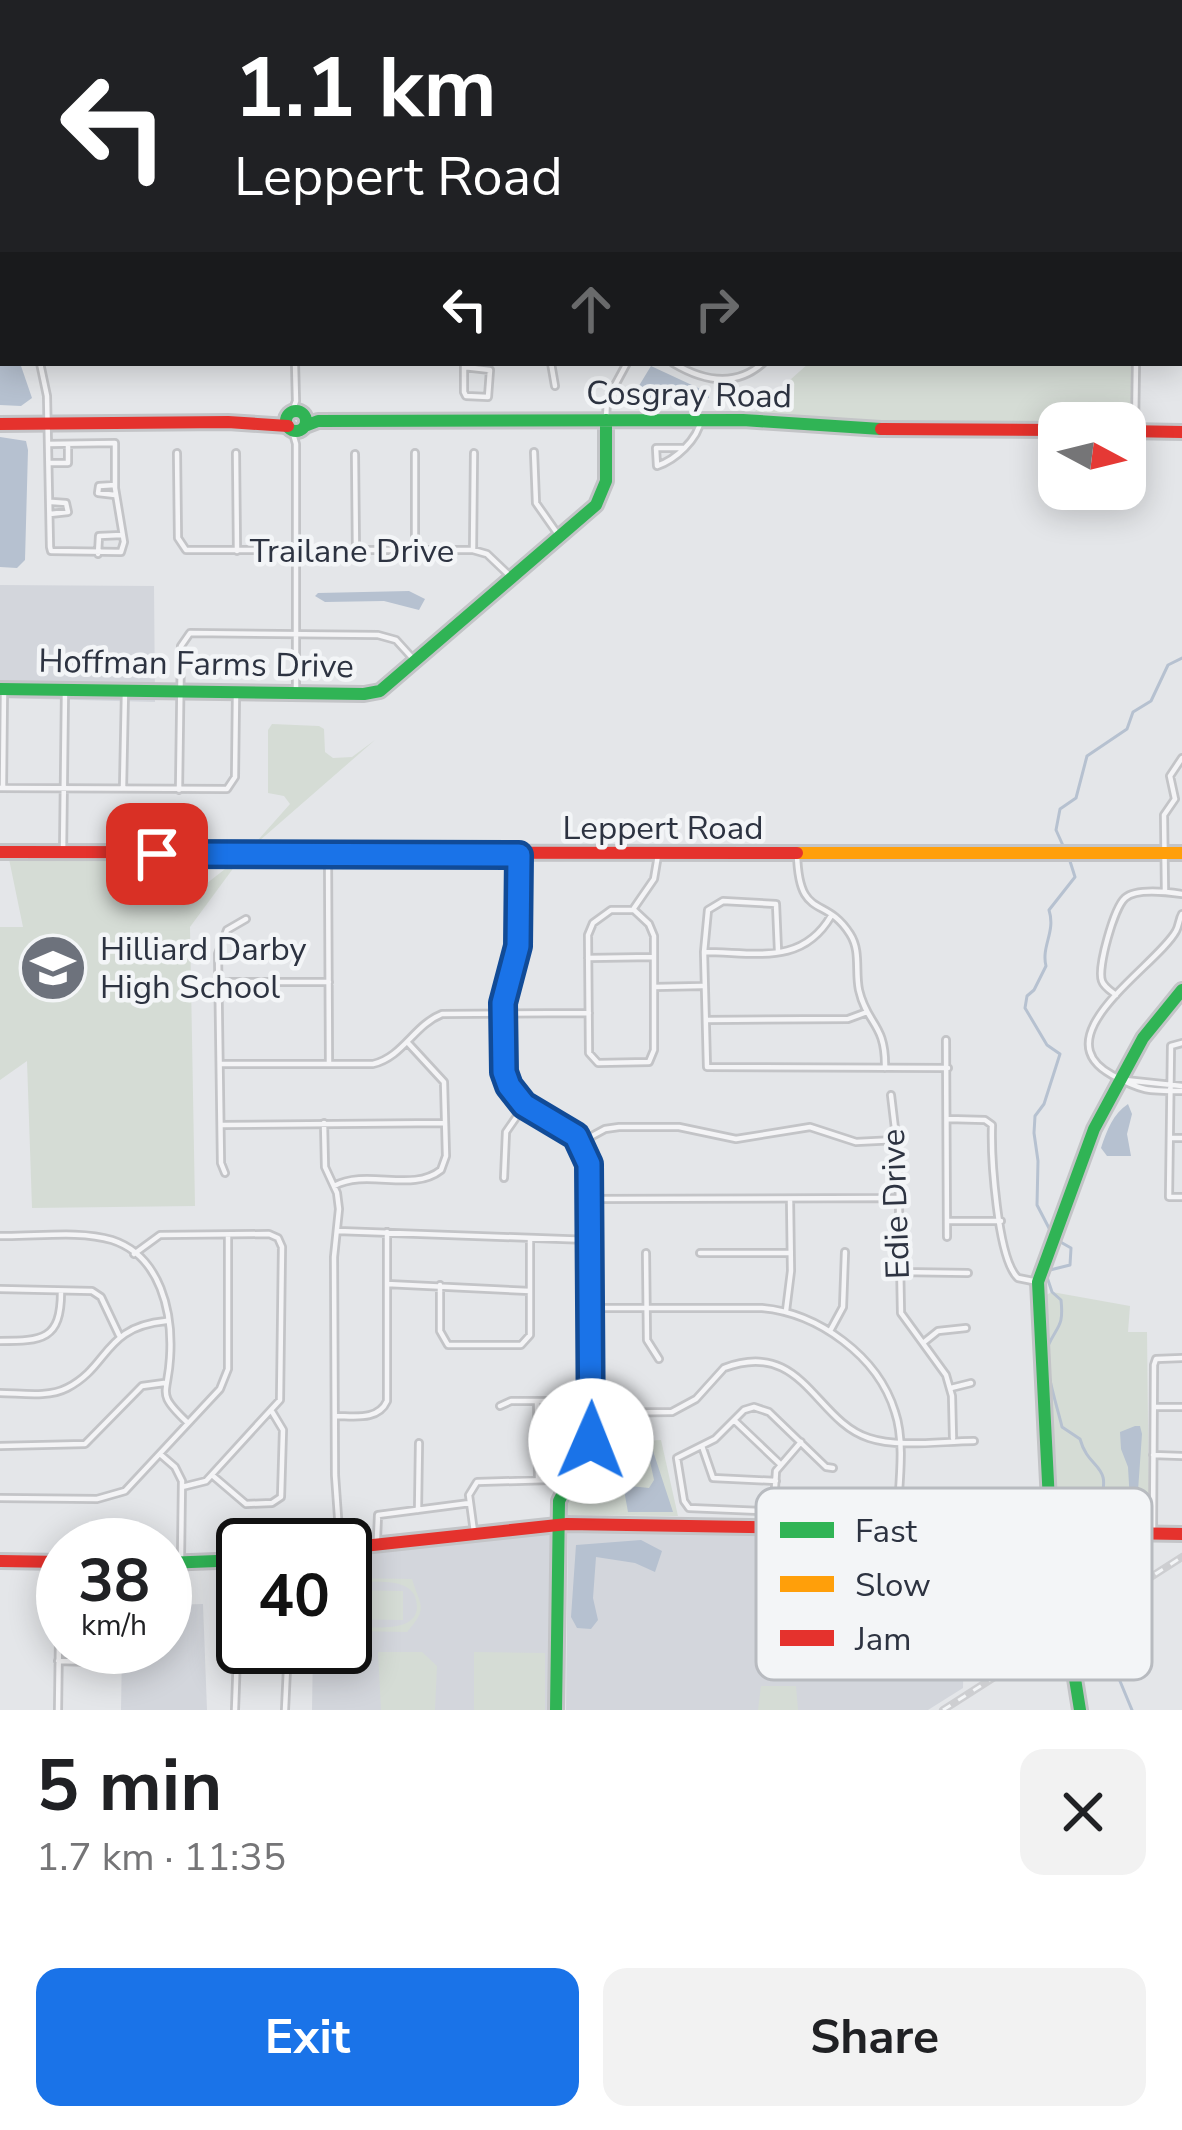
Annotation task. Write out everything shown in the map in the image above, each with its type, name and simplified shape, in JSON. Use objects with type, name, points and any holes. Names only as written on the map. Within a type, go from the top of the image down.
[{"type":"main road","name":"Cosgray Road","points":[[0,424],[701,419],[771,420],[852,429],[1038,430]]},
{"type":"main road","name":"Hoffman Farms Drive","points":[[2,690],[380,691],[587,514],[602,493],[606,420]]},
{"type":"main road","points":[[1146,431],[1182,432]]},
{"type":"main road","name":"Leppert Road","points":[[0,852],[1182,853]]},
{"type":"main road","points":[[519,855],[518,946],[504,991],[504,1072],[524,1105],[563,1126],[581,1142],[589,1164],[590,1447],[560,1496],[556,1710]]},
{"type":"main road","points":[[1049,1488],[1038,1282],[1088,1143],[1119,1079],[1143,1038],[1182,990]]},
{"type":"main road","points":[[372,1544],[559,1524],[756,1519]]},
{"type":"main road","points":[[1153,1530],[1182,1533]]},
{"type":"main road","points":[[1152,1534],[1182,1533]]},
{"type":"main road","points":[[0,1561],[36,1562]]},
{"type":"main road","points":[[1075,1680],[1080,1710]]},
{"type":"street","points":[[41,366],[46,379],[50,548],[55,553],[121,552],[115,443],[48,444]]},
{"type":"street","points":[[295,366],[296,693]]},
{"type":"street","points":[[464,366],[466,396],[488,397],[490,370],[469,366]]},
{"type":"street","points":[[551,366],[555,386]]},
{"type":"street","points":[[606,420],[607,400],[625,366]]},
{"type":"street","points":[[678,366],[722,381],[758,366]]},
{"type":"street","points":[[688,372],[692,366]]},
{"type":"street","points":[[1133,402],[1136,366]]},
{"type":"street","points":[[682,448],[656,448],[656,466],[662,466],[696,437],[701,419]]},
{"type":"street","points":[[49,463],[68,463],[68,444]]},
{"type":"street","points":[[534,452],[536,503],[561,537]]},
{"type":"street","name":"Trailane Drive","points":[[177,453],[182,548],[473,550],[487,554],[513,579]]},
{"type":"street","points":[[415,453],[415,550]]},
{"type":"street","points":[[473,550],[474,453]]},
{"type":"street","points":[[236,454],[237,551]]},
{"type":"street","points":[[355,454],[356,551]]},
{"type":"street","points":[[115,485],[99,486],[98,493],[116,495]]},
{"type":"street","points":[[50,502],[68,506],[67,514],[50,514]]},
{"type":"street","points":[[98,554],[98,536],[122,535]]},
{"type":"street","points":[[179,790],[181,646],[185,636],[386,636],[416,662]]},
{"type":"street","points":[[2,690],[2,788],[179,790],[231,787],[236,777],[236,692]]},
{"type":"street","points":[[63,853],[65,691]]},
{"type":"street","points":[[123,789],[124,691]]},
{"type":"street","points":[[1165,893],[1165,814],[1179,801],[1169,776],[1182,758]]},
{"type":"street","points":[[796,854],[804,896],[854,940],[859,989],[884,1038],[885,1068]]},
{"type":"street","points":[[328,855],[329,1064]]},
{"type":"street","points":[[634,910],[654,879],[658,855]]},
{"type":"street","points":[[1116,994],[1101,975],[1118,909],[1132,894],[1182,894]]},
{"type":"street","points":[[778,951],[776,904],[723,901],[707,910],[706,1066],[948,1068]]},
{"type":"street","points":[[610,910],[634,910],[649,924],[654,957],[652,1059],[593,1061],[589,1053],[588,935],[610,910]]},
{"type":"street","points":[[1182,914],[1176,931],[1116,994],[1093,1028],[1088,1052],[1094,1065],[1136,1089],[1182,1089]]},
{"type":"street","points":[[704,952],[808,946],[831,916]]},
{"type":"street","points":[[225,1173],[220,1125],[221,941],[232,925],[246,919]]},
{"type":"street","points":[[588,958],[654,957]]},
{"type":"street","points":[[219,982],[329,982]]},
{"type":"street","points":[[654,987],[704,986]]},
{"type":"street","points":[[704,1020],[848,1019],[867,1012]]},
{"type":"street","points":[[220,1064],[383,1062],[436,1016],[589,1013]]},
{"type":"street","points":[[946,1040],[947,1237]]},
{"type":"street","points":[[334,1186],[351,1179],[423,1179],[441,1170],[446,1156],[444,1082],[407,1042]]},
{"type":"street","points":[[1182,1043],[1171,1043],[1169,1197],[1182,1197]]},
{"type":"street","name":"Edie Drive","points":[[891,1095],[904,1320],[940,1364],[951,1388],[953,1440]]},
{"type":"street","points":[[504,1178],[506,1132],[524,1105]]},
{"type":"street","points":[[948,1119],[985,1120],[992,1125],[991,1170],[1010,1271],[1038,1282]]},
{"type":"street","points":[[324,1123],[325,1167],[339,1209],[335,1416],[340,1518]]},
{"type":"street","points":[[220,1125],[445,1124]]},
{"type":"street","points":[[581,1142],[605,1129],[635,1126],[679,1127],[736,1139],[810,1127],[856,1142],[896,1140]]},
{"type":"street","points":[[1170,1138],[1182,1138]]},
{"type":"street","points":[[590,1199],[898,1198]]},
{"type":"street","points":[[786,1310],[790,1199]]},
{"type":"street","points":[[947,1221],[1001,1221]]},
{"type":"street","points":[[337,1231],[590,1240]]},
{"type":"street","points":[[335,1416],[372,1415],[384,1408],[387,1232]]},
{"type":"street","points":[[0,1498],[112,1498],[125,1491],[188,1423],[227,1376],[227,1234]]},
{"type":"street","points":[[134,1254],[160,1235],[269,1234],[282,1247],[282,1394],[212,1475],[200,1485],[182,1486]]},
{"type":"street","points":[[0,1236],[110,1239],[134,1254],[163,1289],[170,1357],[164,1383],[172,1407],[188,1423]]},
{"type":"street","points":[[440,1285],[441,1335],[456,1347],[525,1342],[530,1335],[530,1239]]},
{"type":"street","points":[[830,1330],[843,1307],[845,1252]]},
{"type":"street","points":[[646,1253],[649,1347],[658,1359]]},
{"type":"street","points":[[700,1253],[790,1253]]},
{"type":"street","points":[[899,1272],[968,1273]]},
{"type":"street","points":[[387,1284],[530,1291]]},
{"type":"street","points":[[0,1288],[92,1291],[101,1298],[119,1335]]},
{"type":"street","points":[[0,1341],[34,1341],[46,1336],[61,1313],[61,1289]]},
{"type":"street","points":[[591,1308],[786,1310],[830,1330],[884,1384],[897,1415],[898,1488]]},
{"type":"street","points":[[0,1393],[51,1393],[67,1388],[119,1335],[136,1326],[169,1321]]},
{"type":"street","points":[[923,1343],[938,1331],[966,1328]]},
{"type":"street","points":[[1153,1530],[1156,1359],[1182,1358]]},
{"type":"street","points":[[592,1413],[672,1412],[696,1399],[724,1368],[764,1364],[792,1372],[864,1436],[974,1441]]},
{"type":"street","points":[[0,1446],[85,1444],[142,1386],[164,1383]]},
{"type":"street","points":[[951,1388],[971,1384]]},
{"type":"street","points":[[500,1406],[511,1401],[552,1401]]},
{"type":"street","points":[[537,1401],[538,1480]]},
{"type":"street","points":[[756,1518],[687,1506],[676,1458],[702,1446],[749,1407],[762,1408],[826,1467],[833,1468]]},
{"type":"street","points":[[1154,1407],[1182,1407]]},
{"type":"street","points":[[212,1475],[246,1504],[272,1503],[281,1497],[283,1430],[271,1410]]},
{"type":"street","points":[[735,1421],[780,1464]]},
{"type":"street","points":[[775,1488],[780,1464],[801,1442]]},
{"type":"street","points":[[418,1510],[419,1443]]},
{"type":"street","points":[[702,1446],[713,1478],[776,1480]]},
{"type":"street","points":[[160,1454],[179,1474],[182,1518]]},
{"type":"street","points":[[1153,1455],[1182,1456]]},
{"type":"street","points":[[475,1534],[470,1504],[472,1487],[481,1480],[550,1480]]},
{"type":"street","points":[[378,1544],[378,1515],[470,1504]]},
{"type":"street","points":[[58,1674],[58,1710]]},
{"type":"street","points":[[236,1710],[237,1674]]},
{"type":"street","points":[[285,1710],[287,1674]]},
{"type":"shaded area","points":[[806,366],[1136,366],[1135,402],[1038,402],[1038,430],[852,429],[765,420],[752,414]]},
{"type":"shaded area","points":[[0,585],[154,586],[155,702],[0,698]]},
{"type":"shaded area","points":[[272,724],[319,726],[324,729],[325,752],[333,758],[352,757],[375,740],[250,849],[290,804],[284,796],[268,793],[268,730]]},
{"type":"shaded area","points":[[243,855],[190,927],[195,1206],[32,1208],[27,1061],[0,1080],[0,927],[23,927],[9,859],[188,861],[188,898]]},
{"type":"shaded area","points":[[1042,1282],[1046,1295],[1052,1292],[1130,1306],[1128,1332],[1147,1332],[1149,1488],[1053,1488]]},
{"type":"shaded area","points":[[661,1440],[678,1516],[566,1515],[567,1499],[577,1480],[609,1486],[621,1442]]},
{"type":"shaded area","points":[[551,1532],[550,1710],[312,1710],[313,1674],[372,1674],[372,1551]]},
{"type":"shaded area","points":[[568,1532],[756,1535],[756,1680],[963,1680],[963,1688],[928,1710],[566,1710]]},
{"type":"shaded area","points":[[372,1578],[412,1579],[421,1606],[407,1632],[372,1631],[372,1628],[403,1624],[416,1612],[410,1590],[372,1582]]},
{"type":"shaded area","points":[[372,1590],[403,1591],[403,1620],[372,1619]]},
{"type":"shaded area","points":[[192,1604],[203,1604],[207,1710],[121,1710],[122,1674],[192,1674]]},
{"type":"shaded area","points":[[378,1652],[422,1652],[437,1666],[435,1710],[381,1710]]},
{"type":"shaded area","points":[[474,1652],[545,1653],[545,1710],[474,1710]]},
{"type":"shaded area","points":[[761,1686],[796,1686],[798,1710],[758,1710]]},
{"type":"water","points":[[0,366],[21,366],[32,398],[21,406],[0,405]]},
{"type":"water","points":[[651,366],[709,393],[709,398],[625,402],[623,392],[637,389]]},
{"type":"water","points":[[0,437],[26,441],[28,450],[25,560],[17,568],[0,567]]},
{"type":"water","points":[[409,591],[425,599],[419,610],[384,601],[325,602],[315,596],[318,593]]},
{"type":"water","points":[[1128,1104],[1131,1156],[1107,1156],[1101,1148],[1106,1135]]},
{"type":"water","points":[[1140,1426],[1138,1488],[1129,1488],[1120,1432]]},
{"type":"water","points":[[653,1451],[673,1512],[628,1512],[624,1490],[649,1488],[654,1480],[648,1452]]},
{"type":"water","points":[[641,1540],[662,1551],[655,1572],[635,1563],[596,1557],[593,1598],[598,1620],[591,1629],[577,1628],[571,1617],[576,1545]]},
{"type":"waterway","points":[[1065,850],[1056,830],[1060,809],[1076,798],[1087,756],[1127,729],[1133,712],[1151,701],[1168,665],[1182,658]]},
{"type":"waterway","points":[[1051,1232],[1037,1205],[1034,1133],[1035,1116],[1044,1104],[1060,1054],[1047,1045],[1025,1008],[1046,966],[1049,910],[1075,877],[1069,858]]},
{"type":"waterway","points":[[1057,1240],[1071,1248],[1070,1265],[1050,1270],[1047,1277],[1062,1309],[1048,1346],[1049,1374],[1062,1427],[1080,1439],[1102,1474],[1103,1488]]},
{"type":"waterway","points":[[1120,1680],[1132,1710]]},
{"type":"railway","points":[[1152,1576],[1182,1557]]},
{"type":"railway","points":[[943,1710],[990,1680]]},
{"type":"traffic: fast","points":[[296,411],[306,421],[296,431],[286,421],[296,411]]},
{"type":"traffic: fast","points":[[0,689],[380,691],[596,505],[606,481],[606,420]]},
{"type":"traffic: fast","points":[[305,426],[318,421],[743,420],[881,429]]},
{"type":"traffic: fast","points":[[1048,1488],[1038,1282],[1094,1129],[1143,1038],[1182,990]]},
{"type":"traffic: fast","points":[[556,1710],[559,1501],[591,1439]]},
{"type":"traffic: fast","points":[[192,1562],[216,1561]]},
{"type":"traffic: fast","points":[[1075,1680],[1080,1710]]},
{"type":"traffic: slow","points":[[797,853],[1182,853]]},
{"type":"traffic: slow","points":[[519,855],[518,946],[503,1003],[504,1072],[524,1105],[576,1136],[589,1169],[591,1439]]},
{"type":"traffic: jam","points":[[0,424],[288,426]]},
{"type":"traffic: jam","points":[[881,429],[1038,430]]},
{"type":"traffic: jam","points":[[1146,431],[1182,432]]},
{"type":"traffic: jam","points":[[0,852],[797,853]]},
{"type":"traffic: jam","points":[[372,1545],[567,1524],[756,1527]]},
{"type":"traffic: jam","points":[[1152,1534],[1182,1534]]},
{"type":"traffic: jam","points":[[0,1561],[36,1562]]},
{"type":"place","name":"Hilliard Darby High School","points":[[53,968]]},
{"type":"route","points":[[157,854],[519,855],[518,946],[504,991],[503,1064],[513,1093],[534,1112],[576,1136],[589,1164],[591,1441]]}]
